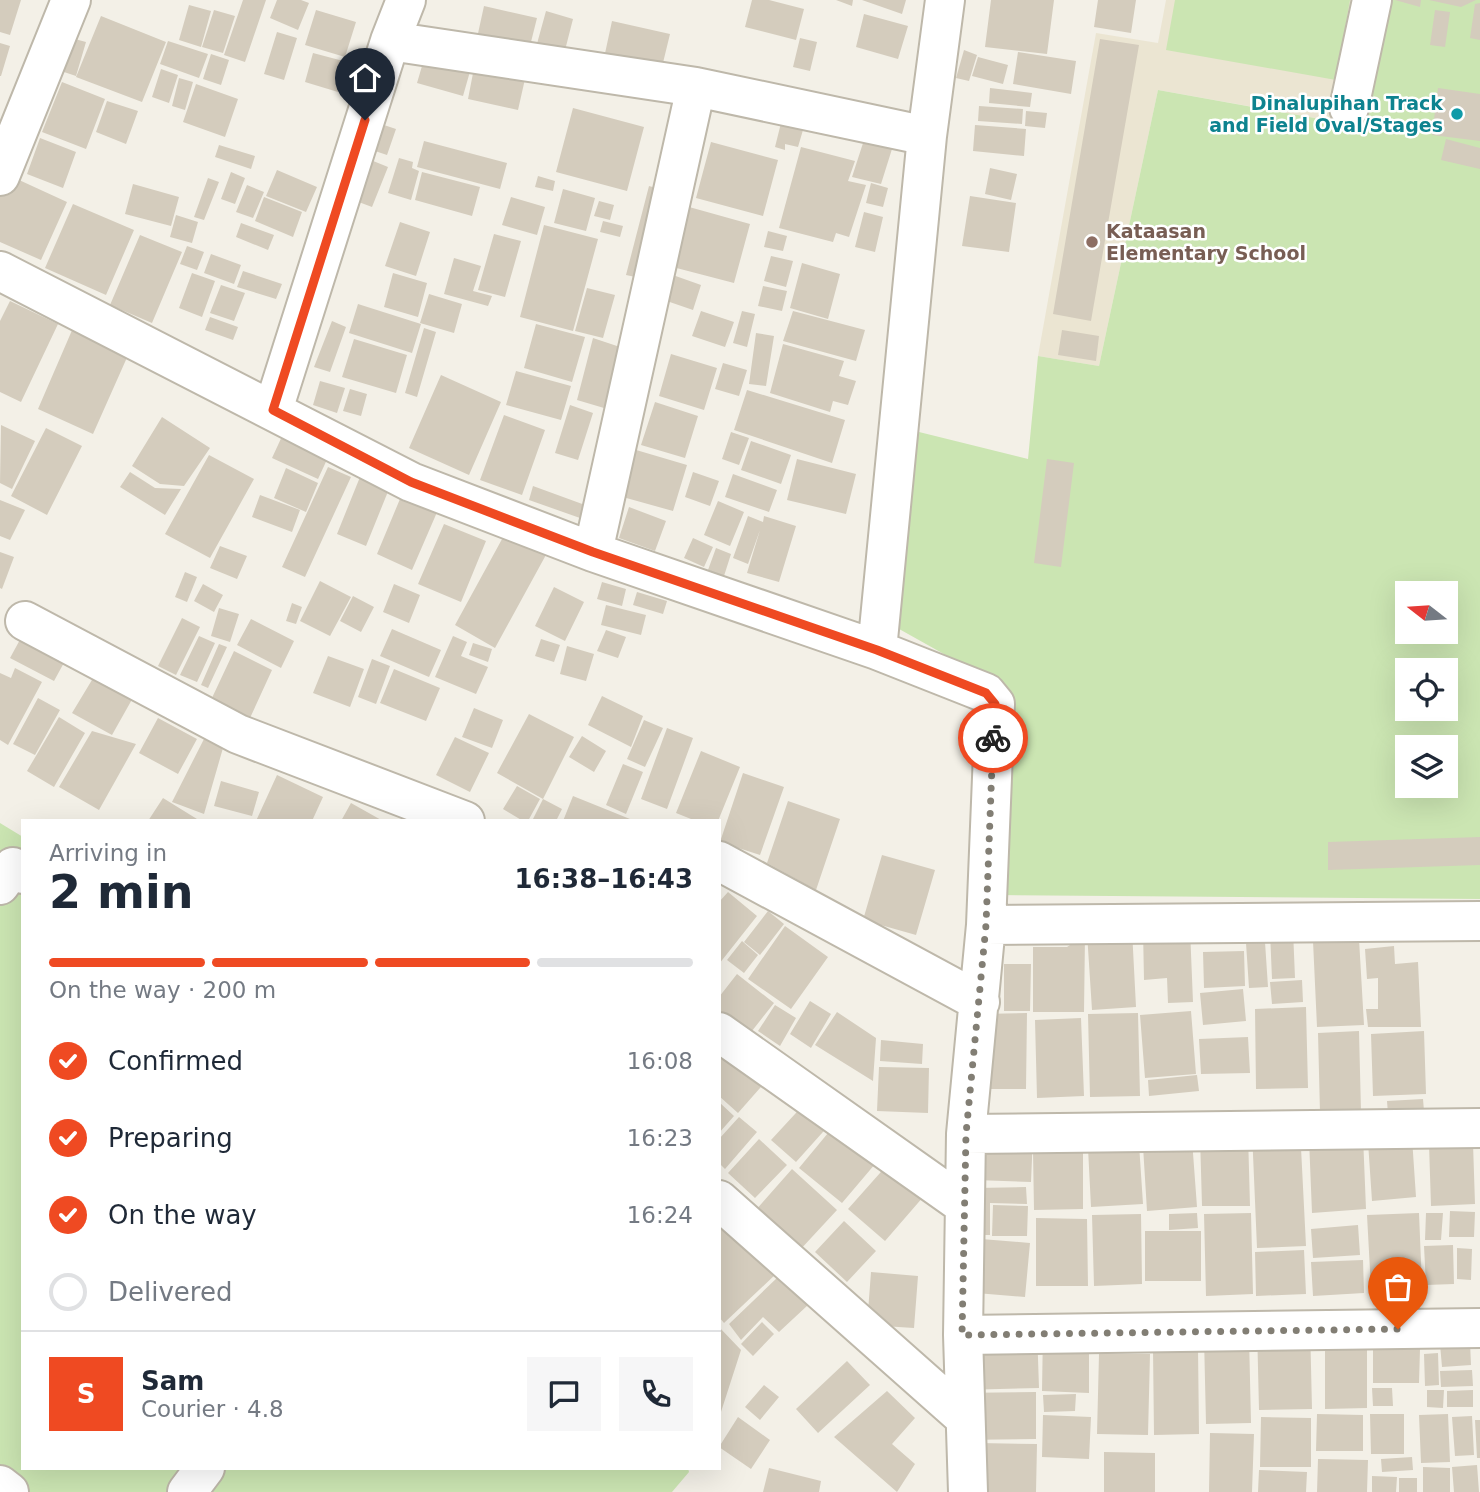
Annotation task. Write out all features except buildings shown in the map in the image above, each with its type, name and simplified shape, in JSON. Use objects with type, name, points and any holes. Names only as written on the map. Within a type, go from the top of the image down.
[{"type":"street","points":[[0,176],[71,0]]},
{"type":"street","points":[[273,410],[390,41],[406,0]]},
{"type":"street","points":[[877,650],[927,136],[945,0]]},
{"type":"street","points":[[1349,108],[1372,0]]},
{"type":"street","points":[[390,41],[696,87],[927,136]]},
{"type":"street","points":[[593,552],[696,87]]},
{"type":"street","points":[[0,271],[411,482],[593,552],[877,650],[986,693],[995,704],[986,925],[966,1134],[962,1335],[968,1492]]},
{"type":"street","points":[[25,621],[238,734],[460,819]]},
{"type":"street","points":[[721,862],[979,1002]]},
{"type":"street","points":[[0,885],[13,867],[21,873]]},
{"type":"street","points":[[986,925],[1480,921]]},
{"type":"street","points":[[721,1033],[964,1205]]},
{"type":"street","points":[[966,1134],[1480,1128]]},
{"type":"street","points":[[721,1202],[965,1418]]},
{"type":"street","points":[[962,1335],[1480,1328]]},
{"type":"street","points":[[187,1492],[204,1470]]},
{"type":"street","points":[[0,1485],[9,1492]]},
{"type":"shaded area","name":"Kataasan Elementary School","points":[[1166,0],[1387,0],[1366,127],[1158,90],[1099,366],[1038,356],[1096,33],[1158,43]]},
{"type":"green space","points":[[1175,0],[1350,0],[1336,80],[1166,50]]},
{"type":"green space","points":[[1387,0],[1480,0],[1480,899],[997,895],[1006,686],[992,681],[892,625],[915,431],[1028,459],[1038,356],[1099,366],[1158,90],[1365,127]]},
{"type":"green space","points":[[0,823],[21,836],[21,1470],[689,1472],[672,1492],[0,1492]]},
{"type":"way so far","points":[[993,738],[986,925],[966,1134],[962,1335],[1398,1329]]},
{"type":"place","name":"Dinalupihan Track and Field Oval/Stages","points":[[1457,114]]},
{"type":"place","name":"Kataasan Elementary School","points":[[1092,242]]},
{"type":"route","points":[[365,120],[273,410],[411,482],[593,552],[877,650],[986,693],[995,704],[993,738]]}]
